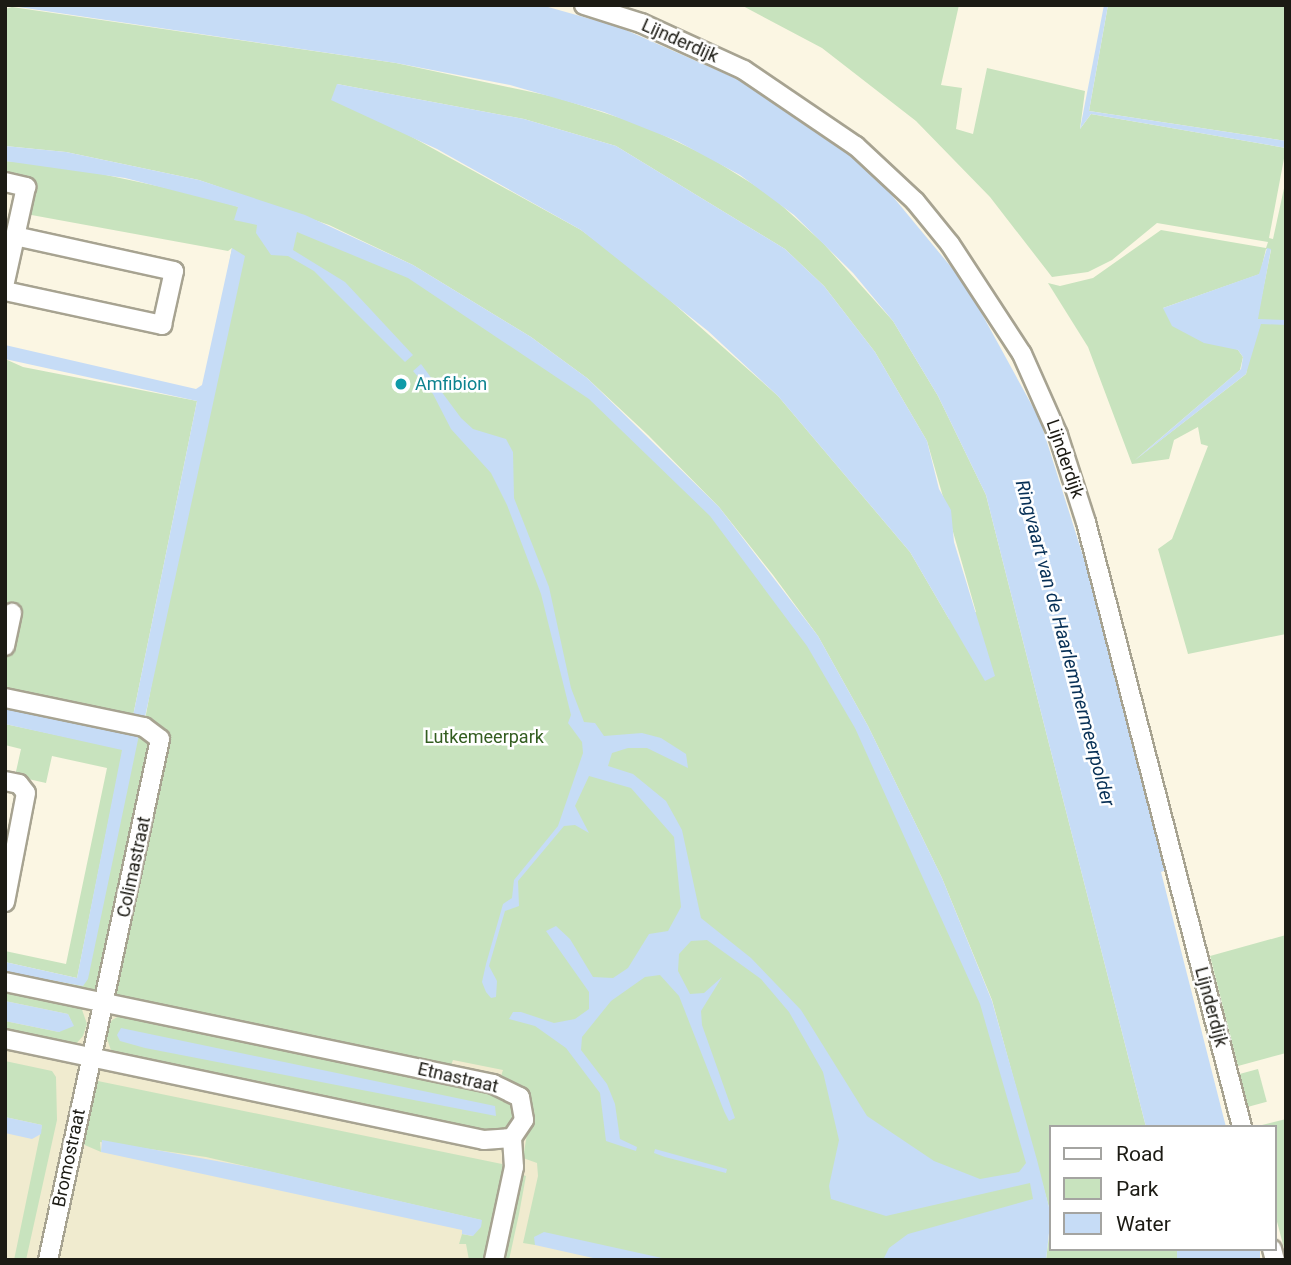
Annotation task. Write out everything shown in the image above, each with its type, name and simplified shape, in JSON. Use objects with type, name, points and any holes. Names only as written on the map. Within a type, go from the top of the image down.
[{"type":"street","name":"Lijnderdijk","points":[[584,5],[641,23],[732,64],[856,146],[915,201],[950,244],[1022,354],[1058,435],[1086,522],[1241,1125]]},
{"type":"street","points":[[5,182],[26,187],[5,282]]},
{"type":"street","points":[[5,291],[162,325],[174,271],[15,236]]},
{"type":"street","points":[[5,646],[12,612]]},
{"type":"street","name":"Colimastraat","points":[[5,698],[156,732],[160,739],[91,1056]]},
{"type":"street","points":[[5,781],[19,784],[26,793],[5,902]]},
{"type":"street","name":"Etnastraat","points":[[5,982],[493,1084],[514,1091],[524,1106],[524,1120],[512,1138]]},
{"type":"street","points":[[5,1039],[484,1140],[512,1138],[514,1167],[494,1260]]},
{"type":"street","name":"Bromostraat","points":[[48,1260],[91,1056]]},
{"type":"shaded area","points":[[5,967],[504,1069],[653,1260],[5,1260]]},
{"type":"green space","points":[[741,5],[959,5],[941,85],[962,88],[956,129],[973,134],[987,68],[1085,91],[1080,129],[1091,114],[1286,148],[1269,238],[1273,239],[1286,179],[1286,320],[1271,321],[1286,322],[1286,634],[1188,654],[1158,549],[1172,539],[1208,446],[1201,444],[1198,427],[1174,440],[1169,459],[1132,464],[1088,347],[1048,283],[1060,286],[1093,278],[1161,230],[1266,248],[1268,242],[1157,223],[1112,260],[1088,272],[1052,277],[990,197],[916,121],[822,48]],"holes":[[[1266,249],[1271,250],[1246,374],[1135,460],[1240,370],[1243,357],[1238,350],[1163,308],[1260,274]]]},
{"type":"green space","points":[[1108,5],[1286,5],[1286,141],[1089,111]]},
{"type":"green space","points":[[12,7],[396,63],[555,97],[642,125],[709,157],[769,194],[823,243],[893,321],[938,396],[986,495],[1145,1125],[1050,1125],[1050,1211],[992,1000],[942,878],[868,726],[818,636],[719,507],[587,378],[531,337],[413,265],[329,225],[199,180],[66,152],[5,146],[5,9]],"holes":[[[337,84],[524,119],[616,146],[785,249],[824,286],[875,352],[927,441],[976,612],[949,619],[910,552],[778,396],[638,272],[581,230],[392,126]]]},
{"type":"green space","name":"Lutkemeerpark","points":[[5,161],[64,166],[195,194],[239,207],[235,220],[313,227],[416,275],[601,400],[708,506],[774,591],[869,745],[990,1018],[1033,1173],[1040,1260],[653,1260],[537,1238],[535,1245],[523,1243],[538,1176],[537,1163],[523,1158],[532,1104],[527,1096],[500,1079],[503,1070],[453,1060],[449,1071],[117,999],[113,992],[101,987],[96,992],[5,979],[5,972],[83,986],[138,735],[164,737],[144,725],[232,248],[228,251],[26,214],[34,180],[5,174]]},
{"type":"green space","points":[[5,359],[23,367],[197,401],[133,716],[5,696]]},
{"type":"green space","points":[[5,724],[123,749],[77,978],[5,962],[5,951],[66,964],[107,768],[52,756],[46,783],[15,776],[21,749],[5,745]]},
{"type":"green space","points":[[1286,935],[1286,1053],[1238,1066],[1210,956]]},
{"type":"green space","points":[[5,988],[80,1004],[87,1024],[83,1036],[75,1045],[63,1047],[5,1035],[5,1021],[59,1032],[72,1023],[68,1014],[5,1001]]},
{"type":"green space","points":[[125,1013],[496,1089],[513,1099],[517,1119],[502,1136],[113,1056],[105,1033],[112,1020]]},
{"type":"green space","points":[[5,1061],[52,1071],[56,1077],[57,1120],[26,1260],[14,1260],[42,1125],[5,1117]]},
{"type":"green space","points":[[105,1069],[381,1122],[380,1129]]},
{"type":"green space","points":[[1258,1069],[1267,1102],[1247,1107],[1239,1074]]},
{"type":"green space","points":[[93,1080],[502,1164],[505,1175],[486,1260],[469,1260],[466,1244],[459,1244],[462,1234],[472,1236],[481,1220],[206,1157],[100,1142],[101,1152],[80,1143]]},
{"type":"green space","points":[[1286,1119],[1286,1256],[1277,1222],[1277,1125],[1262,1125]]},
{"type":"green space","points":[[520,1174],[526,1176],[519,1214],[509,1260],[502,1260]]},
{"type":"green space","points":[[1050,1228],[1050,1251],[1178,1251],[1180,1260],[1046,1260]]},
{"type":"water","name":"Ringvaart van de Haarlemmermeerpolder","points":[[5,5],[541,5],[619,27],[737,79],[848,154],[889,192],[966,285],[1040,420],[1084,559],[1166,870],[1161,872],[1225,1125],[1145,1125],[986,495],[938,396],[893,321],[853,273],[794,215],[740,175],[677,141],[604,112],[510,85],[396,63]]},
{"type":"water","points":[[1104,5],[1108,5],[1089,111],[1286,141],[1286,148],[1091,114],[1080,129]]},
{"type":"water","points":[[337,84],[524,119],[616,146],[785,249],[824,286],[875,352],[927,441],[939,489],[951,510],[954,542],[995,676],[985,681],[910,552],[778,396],[708,331],[581,230],[437,149],[331,100]]},
{"type":"water","points":[[5,146],[66,152],[199,180],[305,215],[413,265],[531,337],[587,378],[719,507],[818,636],[868,726],[942,878],[992,1001],[1037,1160],[1050,1211],[1046,1260],[883,1260],[889,1248],[908,1234],[1033,1199],[1030,1183],[886,1216],[831,1199],[829,1186],[839,1140],[823,1072],[789,1012],[761,979],[707,940],[691,941],[679,954],[678,971],[690,994],[704,993],[722,977],[701,1011],[702,1025],[735,1118],[729,1121],[724,1111],[679,996],[660,975],[645,977],[611,1001],[582,1037],[581,1050],[607,1084],[615,1104],[620,1139],[637,1147],[636,1151],[606,1141],[600,1093],[566,1048],[535,1026],[509,1019],[513,1012],[521,1012],[554,1023],[575,1019],[589,1009],[589,992],[546,931],[556,926],[570,939],[593,977],[613,978],[628,968],[649,934],[668,931],[681,907],[674,837],[631,788],[589,776],[575,806],[589,833],[575,825],[564,826],[518,881],[519,906],[505,911],[489,966],[497,981],[496,997],[491,998],[486,992],[482,982],[503,904],[512,898],[514,880],[558,826],[583,753],[582,742],[568,723],[571,715],[541,594],[507,505],[491,473],[451,429],[433,394],[413,371],[421,364],[461,418],[473,429],[506,439],[513,452],[514,498],[549,587],[571,688],[584,722],[595,723],[604,736],[642,733],[661,738],[686,754],[688,768],[647,748],[628,748],[612,753],[608,766],[633,774],[666,801],[682,830],[701,918],[751,958],[801,1010],[867,1116],[934,1161],[980,1179],[1019,1172],[1026,1163],[980,1004],[855,728],[807,646],[710,516],[589,399],[408,278],[297,232],[293,250],[345,282],[413,355],[405,362],[314,271],[288,256],[271,255],[256,233],[257,225],[234,220],[238,207],[125,178],[5,161]]},
{"type":"water","points":[[232,248],[245,256],[145,717],[140,718],[133,716],[197,401],[5,359],[5,345],[196,389],[202,385]]},
{"type":"water","points":[[1267,248],[1271,249],[1258,319],[1286,320],[1286,325],[1261,324],[1246,374],[1134,461],[1241,369],[1243,357],[1238,350],[1204,343],[1172,326],[1163,308],[1259,274]]},
{"type":"water","points":[[5,704],[139,735],[88,979],[83,986],[5,972],[5,962],[77,978],[122,750],[5,724]]},
{"type":"water","points":[[5,1001],[68,1014],[74,1026],[59,1032],[5,1021]]},
{"type":"water","points":[[121,1028],[495,1106],[496,1116],[145,1048],[120,1041],[117,1035]]},
{"type":"water","points":[[5,1117],[42,1125],[41,1134],[32,1139],[5,1133]]},
{"type":"water","points":[[102,1140],[260,1169],[482,1220],[481,1227],[473,1236],[462,1234],[462,1230],[101,1152]]},
{"type":"water","points":[[655,1149],[727,1169],[726,1173],[665,1157],[654,1153]]},
{"type":"water","points":[[544,1232],[671,1260],[602,1260],[535,1245],[534,1237]]},
{"type":"water","points":[[1177,1251],[1260,1251],[1260,1260],[1177,1260]]},
{"type":"place","name":"Amfibion","points":[[401,384]]}]
